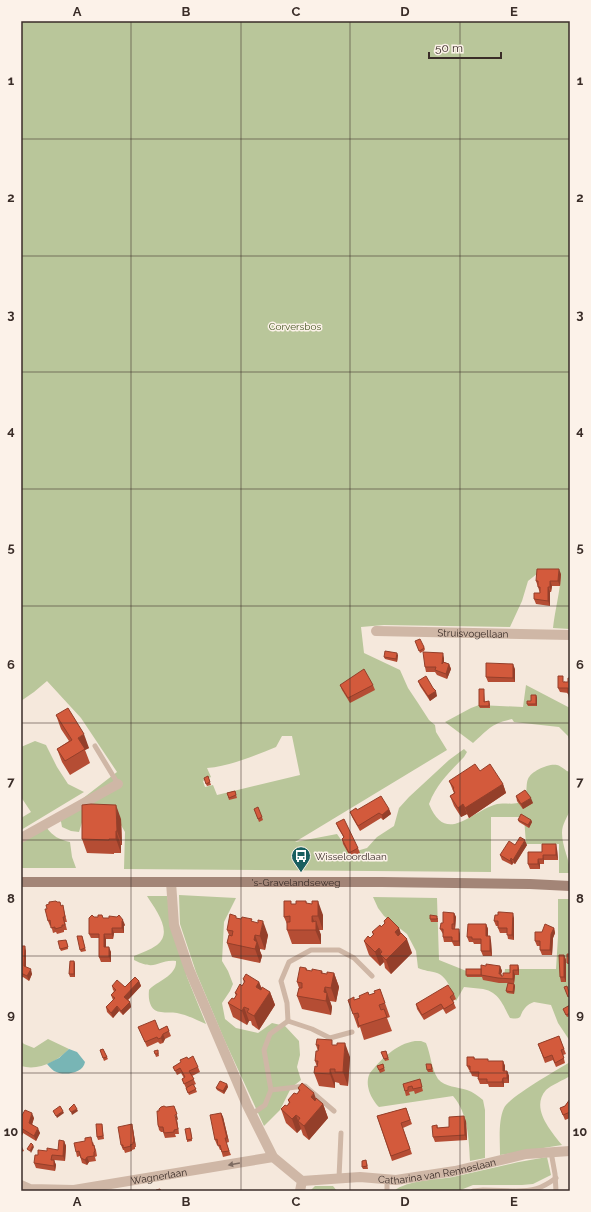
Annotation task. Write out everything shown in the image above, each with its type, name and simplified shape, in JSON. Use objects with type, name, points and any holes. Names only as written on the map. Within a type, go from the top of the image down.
[{"type":"street","name":"Struisvogellaan","points":[[376,631],[570,635]]},
{"type":"street","points":[[21,838],[118,784]]},
{"type":"street","name":"'s-Gravelandseweg","points":[[21,882],[382,882],[570,886]]},
{"type":"street","points":[[171,882],[174,924],[189,969],[252,1114],[273,1157],[302,1186]]},
{"type":"street","name":"Catharina van Renneslaan","points":[[302,1186],[339,1178],[360,1177],[396,1180],[455,1171],[526,1154],[570,1150]]},
{"type":"street","name":"Wagnerlaan","points":[[21,1185],[30,1188],[74,1190],[273,1157]]},
{"type":"lane","points":[[95,746],[118,784]]},
{"type":"lane","points":[[288,1021],[287,1003],[282,981],[289,962],[311,950],[339,950],[354,958],[372,976]]},
{"type":"lane","points":[[252,1114],[265,1105],[271,1090],[264,1050],[270,1034],[288,1021]]},
{"type":"lane","points":[[288,1021],[312,1029],[330,1038],[352,1032]]},
{"type":"lane","points":[[271,1090],[305,1086],[334,1111]]},
{"type":"lane","points":[[339,1178],[341,1133]]},
{"type":"lane","points":[[551,1152],[556,1178],[556,1191]]},
{"type":"lane","points":[[473,1191],[527,1191],[541,1188],[556,1178]]},
{"type":"lane","points":[[387,1180],[387,1191]]},
{"type":"green space","name":"Corversbos","points":[[21,21],[570,21],[570,629],[553,628],[561,574],[538,573],[528,581],[522,601],[510,627],[384,625],[361,627],[364,653],[400,670],[408,688],[429,720],[435,725],[436,732],[447,750],[295,842],[337,834],[344,844],[353,852],[367,848],[377,837],[394,826],[399,808],[409,797],[449,760],[464,749],[467,752],[464,757],[448,773],[436,790],[429,804],[436,816],[443,823],[451,824],[460,822],[497,804],[513,804],[519,802],[525,796],[527,782],[530,776],[545,766],[557,765],[570,772],[571,807],[562,833],[570,873],[559,873],[559,844],[526,844],[524,817],[491,817],[491,872],[124,869],[125,832],[115,815],[84,816],[79,832],[71,831],[62,827],[60,816],[117,772],[81,718],[47,681],[21,701]],"holes":[[[282,736],[292,736],[300,775],[217,795],[213,785],[205,787],[203,781],[211,777],[207,768],[234,763],[251,757],[276,747]]]},
{"type":"green space","points":[[526,685],[570,708],[570,742],[568,736],[559,727],[514,722],[512,719],[494,725],[473,743],[445,722],[479,705],[523,707]]},
{"type":"green space","points":[[35,741],[46,745],[57,767],[68,784],[84,792],[21,830],[21,818],[31,812],[21,797],[21,747]]},
{"type":"green space","points":[[46,827],[56,837],[70,842],[72,857],[76,868],[21,868],[21,842]]},
{"type":"green space","points":[[179,895],[236,898],[224,922],[222,961],[233,984],[222,1003],[225,1019],[236,1028],[258,1033],[272,1023],[285,1026],[299,1041],[300,1055],[297,1067],[301,1080],[291,1088],[280,1110],[264,1126],[224,1039],[196,972],[180,924]]},
{"type":"green space","points":[[147,896],[167,896],[187,977],[206,1024],[181,1014],[154,1010],[150,1004],[149,990],[173,971],[176,961],[148,965],[134,960],[134,956],[157,945],[162,940],[164,934],[161,920]]},
{"type":"green space","points":[[373,897],[437,898],[439,960],[480,975],[504,976],[505,969],[556,969],[558,899],[570,899],[570,1041],[558,1023],[551,1005],[533,1002],[526,1007],[519,1018],[510,1018],[497,996],[483,989],[464,987],[456,1001],[444,977],[437,973],[418,968],[416,951],[407,934],[384,916]]},
{"type":"green space","points":[[48,1039],[69,1049],[59,1058],[47,1064],[34,1067],[21,1066],[21,1041],[24,1044],[34,1048]]},
{"type":"green space","points":[[415,1041],[426,1043],[434,1070],[441,1082],[469,1091],[483,1100],[485,1110],[485,1158],[470,1161],[465,1118],[453,1096],[379,1107],[373,1100],[368,1086],[368,1077],[370,1073],[395,1049]]},
{"type":"green space","points":[[570,1062],[570,1076],[546,1090],[540,1104],[544,1119],[562,1145],[500,1155],[500,1125],[504,1108],[515,1097]]},
{"type":"green space","points":[[547,1157],[551,1175],[533,1184],[473,1185],[458,1191],[394,1191],[400,1187],[422,1181],[453,1177]]},
{"type":"green space","points":[[315,1186],[333,1186],[337,1191],[310,1191]]},
{"type":"water","points":[[69,1049],[77,1052],[85,1062],[81,1069],[67,1074],[58,1073],[47,1064],[59,1058]]},
{"type":"building","points":[[537,569],[559,569],[558,581],[550,581],[550,587],[548,587],[548,601],[534,599],[534,593],[540,593],[538,581],[536,581]]},
{"type":"building","points":[[420,639],[424,647],[419,651],[415,641]]},
{"type":"building","points":[[385,651],[397,653],[396,659],[384,657]]},
{"type":"building","points":[[423,652],[443,653],[442,664],[443,662],[449,664],[446,674],[435,670],[436,667],[425,667]]},
{"type":"building","points":[[486,663],[513,664],[513,678],[486,677]]},
{"type":"building","points":[[364,669],[373,685],[348,698],[340,685]]},
{"type":"building","points":[[426,676],[436,691],[428,696],[418,681]]},
{"type":"building","points":[[558,676],[563,676],[563,682],[568,682],[568,678],[570,678],[570,694],[568,694],[568,688],[558,688]]},
{"type":"building","points":[[479,689],[484,689],[484,702],[489,701],[489,706],[479,706]]},
{"type":"building","points":[[531,695],[536,695],[536,704],[527,704],[527,701],[531,701]]},
{"type":"building","points":[[68,708],[84,734],[78,738],[85,749],[65,761],[57,749],[72,740],[56,715]]},
{"type":"building","points":[[475,764],[480,771],[490,764],[503,784],[465,808],[463,804],[458,808],[450,796],[455,793],[454,788],[449,781]]},
{"type":"building","points":[[208,776],[210,782],[206,784],[204,778]]},
{"type":"building","points":[[525,790],[531,798],[521,804],[516,796]]},
{"type":"building","points":[[235,791],[236,795],[229,798],[227,793]]},
{"type":"building","points":[[381,796],[389,809],[382,815],[379,813],[358,826],[350,812],[356,808],[357,810]]},
{"type":"building","points":[[82,805],[116,805],[116,839],[82,839]]},
{"type":"building","points":[[258,807],[262,817],[258,819],[254,809]]},
{"type":"building","points":[[521,814],[531,820],[528,825],[518,820]]},
{"type":"building","points":[[344,819],[358,848],[349,853],[342,839],[344,837],[336,823]]},
{"type":"building","points":[[520,837],[525,840],[513,860],[511,858],[510,861],[500,855],[509,841],[515,845]]},
{"type":"building","points":[[542,844],[556,844],[556,855],[543,855],[543,859],[538,859],[538,864],[528,864],[528,852],[542,852]]},
{"type":"building","points":[[284,901],[291,901],[291,904],[296,904],[296,901],[306,901],[306,903],[312,904],[312,901],[318,901],[318,916],[312,916],[312,922],[316,921],[316,930],[287,930],[287,922],[290,922],[290,916],[284,917]]},
{"type":"building","points":[[49,902],[60,902],[61,906],[63,905],[65,925],[55,929],[55,927],[51,928],[50,920],[48,921],[45,909],[47,909],[46,905],[49,904]]},
{"type":"building","points":[[443,912],[454,913],[454,924],[452,924],[452,929],[459,929],[459,941],[452,941],[452,937],[443,937],[443,929],[440,929],[441,923],[443,923]]},
{"type":"building","points":[[498,912],[513,913],[512,935],[507,935],[507,928],[498,928],[498,921],[494,921],[495,915],[498,915]]},
{"type":"building","points":[[230,914],[236,916],[236,918],[241,919],[242,917],[252,919],[251,921],[258,923],[258,920],[263,921],[260,936],[255,935],[254,940],[257,942],[255,949],[227,943],[229,935],[232,936],[233,931],[227,930]]},
{"type":"building","points":[[92,915],[94,917],[98,917],[98,915],[102,915],[103,918],[109,918],[109,916],[117,917],[119,915],[123,920],[122,928],[112,928],[112,934],[104,934],[104,947],[109,947],[109,957],[99,957],[99,934],[89,934],[89,918]]},
{"type":"building","points":[[430,915],[437,916],[437,919],[430,919]]},
{"type":"building","points":[[388,917],[399,928],[395,932],[398,936],[401,933],[407,939],[386,960],[380,954],[382,952],[379,948],[375,952],[364,941],[368,936],[370,938],[374,934],[372,932],[380,925],[381,927],[385,923],[384,921]]},
{"type":"building","points":[[468,924],[486,924],[486,936],[490,936],[490,951],[481,951],[481,939],[472,939],[472,937],[467,937]]},
{"type":"building","points":[[545,924],[554,928],[551,934],[550,950],[540,950],[540,941],[535,941],[535,932],[542,932]]},
{"type":"building","points":[[77,936],[82,936],[85,948],[80,950]]},
{"type":"building","points":[[66,940],[68,947],[60,949],[58,941]]},
{"type":"building","points":[[21,946],[25,946],[24,966],[31,969],[27,976],[21,973]]},
{"type":"building","points":[[567,954],[570,954],[570,964],[567,963]]},
{"type":"building","points":[[559,955],[564,955],[564,977],[560,977]]},
{"type":"building","points":[[70,961],[74,961],[74,974],[69,974]]},
{"type":"building","points":[[486,964],[500,966],[499,974],[501,974],[501,976],[503,976],[503,973],[510,973],[510,965],[518,965],[518,970],[513,970],[513,979],[481,975],[481,965],[486,966]]},
{"type":"building","points":[[300,967],[306,968],[306,970],[312,971],[312,969],[322,971],[321,973],[334,973],[331,988],[325,987],[324,992],[327,993],[326,1001],[297,996],[299,988],[302,988],[302,983],[297,982]]},
{"type":"building","points":[[466,969],[481,969],[481,975],[466,975]]},
{"type":"building","points":[[246,974],[259,982],[256,987],[261,990],[262,987],[270,992],[254,1016],[247,1012],[249,1009],[244,1007],[242,1011],[228,1003],[232,998],[234,999],[237,994],[235,993],[240,984],[242,986],[245,981],[243,979]]},
{"type":"building","points":[[135,977],[139,981],[124,997],[130,1002],[121,1011],[117,1006],[111,1013],[106,1007],[115,998],[111,995],[116,990],[112,986],[117,980],[125,987]]},
{"type":"building","points":[[508,983],[514,984],[513,992],[506,991]]},
{"type":"building","points":[[448,985],[454,994],[450,997],[454,1003],[444,1009],[441,1004],[422,1015],[416,1004]]},
{"type":"building","points":[[567,986],[570,996],[568,997],[564,987]]},
{"type":"building","points":[[380,989],[385,1003],[379,1005],[381,1010],[384,1009],[387,1017],[359,1026],[357,1018],[359,1017],[358,1013],[353,1014],[348,1000],[354,997],[354,1000],[360,998],[359,996],[368,992],[369,995],[375,993],[374,991]]},
{"type":"building","points":[[570,1005],[570,1013],[566,1015],[563,1009]]},
{"type":"building","points":[[155,1020],[159,1030],[167,1026],[169,1031],[163,1034],[161,1038],[158,1039],[157,1037],[145,1042],[138,1027]]},
{"type":"building","points":[[559,1036],[564,1049],[561,1050],[564,1058],[555,1063],[552,1055],[544,1058],[538,1044]]},
{"type":"building","points":[[317,1039],[332,1040],[332,1045],[337,1045],[337,1043],[345,1043],[343,1072],[335,1072],[335,1069],[330,1069],[330,1074],[314,1073],[315,1066],[317,1067],[318,1061],[315,1061],[316,1051],[318,1051],[319,1045],[316,1045]]},
{"type":"building","points":[[103,1049],[107,1057],[103,1058],[100,1050]]},
{"type":"building","points":[[158,1050],[158,1054],[155,1054],[154,1051]]},
{"type":"building","points":[[386,1051],[388,1058],[384,1059],[381,1052]]},
{"type":"building","points":[[193,1056],[198,1067],[189,1071],[194,1079],[184,1084],[182,1079],[185,1077],[180,1068],[175,1071],[173,1067],[181,1062],[180,1060],[187,1057],[188,1059]]},
{"type":"building","points":[[467,1057],[474,1057],[474,1059],[488,1059],[488,1061],[503,1061],[503,1071],[507,1071],[507,1078],[503,1078],[502,1082],[487,1082],[487,1079],[478,1079],[479,1072],[470,1072],[470,1066],[467,1066]]},
{"type":"building","points":[[383,1064],[384,1068],[379,1070],[377,1066]]},
{"type":"building","points":[[426,1064],[431,1064],[432,1069],[427,1070]]},
{"type":"building","points":[[420,1079],[422,1087],[413,1089],[412,1086],[408,1087],[408,1090],[405,1091],[403,1084]]},
{"type":"building","points":[[220,1081],[227,1084],[223,1091],[216,1088]]},
{"type":"building","points":[[302,1083],[314,1093],[311,1097],[315,1101],[316,1098],[323,1104],[304,1126],[298,1121],[300,1118],[296,1115],[292,1119],[281,1109],[285,1105],[287,1106],[290,1102],[288,1100],[294,1093],[297,1094],[300,1090],[298,1088]]},
{"type":"building","points":[[193,1084],[196,1089],[188,1093],[186,1088]]},
{"type":"building","points":[[570,1099],[570,1112],[563,1115],[560,1108],[565,1106]]},
{"type":"building","points":[[74,1104],[77,1109],[71,1112],[69,1109]]},
{"type":"building","points":[[60,1106],[63,1111],[56,1116],[53,1111]]},
{"type":"building","points":[[164,1106],[174,1106],[177,1114],[175,1115],[178,1129],[174,1130],[174,1132],[164,1133],[163,1127],[159,1127],[158,1125],[157,1111]]},
{"type":"building","points":[[406,1108],[410,1120],[401,1123],[410,1149],[391,1156],[377,1116]]},
{"type":"building","points":[[25,1110],[32,1113],[29,1123],[38,1128],[34,1136],[21,1128],[21,1117]]},
{"type":"building","points":[[221,1113],[227,1138],[225,1138],[229,1151],[222,1152],[220,1145],[218,1146],[217,1139],[215,1140],[210,1115]]},
{"type":"building","points":[[464,1116],[465,1135],[433,1137],[432,1126],[437,1125],[437,1128],[449,1127],[449,1117]]},
{"type":"building","points":[[96,1124],[102,1124],[103,1136],[97,1137]]},
{"type":"building","points":[[132,1124],[134,1142],[130,1145],[131,1146],[123,1148],[123,1145],[121,1145],[118,1127]]},
{"type":"building","points":[[190,1128],[192,1139],[187,1140],[185,1129]]},
{"type":"building","points":[[91,1137],[95,1151],[94,1156],[87,1157],[85,1160],[81,1158],[79,1151],[76,1152],[74,1143],[85,1141],[85,1138]]},
{"type":"building","points":[[59,1140],[64,1141],[63,1156],[52,1155],[51,1160],[54,1160],[54,1166],[34,1163],[35,1155],[38,1155],[38,1150],[47,1151],[47,1148],[58,1150]]},
{"type":"building","points":[[31,1143],[33,1145],[30,1151],[27,1149]]},
{"type":"building","points":[[366,1160],[367,1166],[362,1167],[362,1161]]},
{"type":"place","name":"Wisseloordlaan","points":[[301,873]]}]
